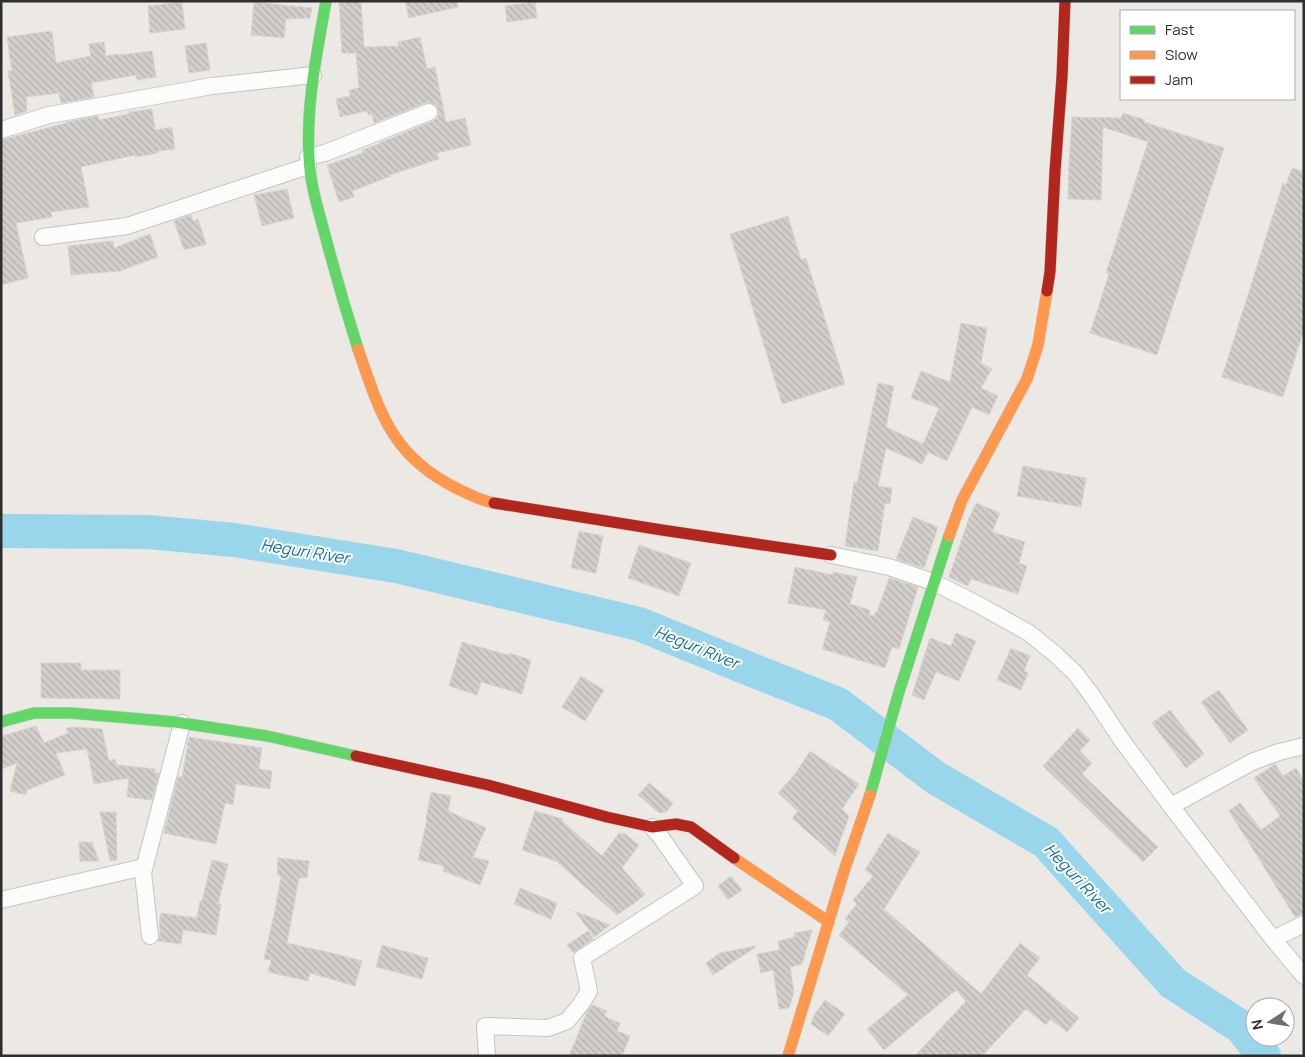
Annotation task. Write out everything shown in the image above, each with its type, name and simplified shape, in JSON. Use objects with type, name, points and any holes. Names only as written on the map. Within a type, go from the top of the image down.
[{"type":"street","points":[[326,1],[313,75],[308,132],[310,183],[342,298],[376,403],[405,451],[427,471],[462,492],[488,502],[831,555],[889,567],[933,582],[1029,633],[1075,673],[1171,806],[1273,939],[1304,976]]},
{"type":"street","points":[[788,1056],[844,871],[870,795],[898,695],[933,582],[962,500],[1027,378],[1038,345],[1050,272],[1065,1]]},
{"type":"street","points":[[1,130],[49,115],[212,86],[313,75]]},
{"type":"street","points":[[43,237],[127,226],[308,162],[325,153],[428,112]]},
{"type":"street","points":[[1,722],[34,714],[71,713],[182,723],[267,736],[470,781],[652,827],[676,824],[691,827],[829,922]]},
{"type":"street","points":[[150,936],[142,873],[182,723]]},
{"type":"street","points":[[1171,806],[1252,762],[1279,752],[1304,746]]},
{"type":"street","points":[[487,1056],[485,1026],[548,1028],[566,1021],[581,1004],[589,991],[582,958],[695,886],[652,827]]},
{"type":"street","points":[[1,900],[144,868]]},
{"type":"street","points":[[1273,939],[1304,924]]},
{"type":"building","points":[[361,1],[364,47],[399,46],[398,42],[420,37],[427,69],[435,67],[446,122],[465,118],[471,145],[437,153],[439,159],[390,175],[352,191],[354,197],[339,202],[327,165],[363,153],[362,150],[433,121],[439,113],[436,105],[430,102],[374,123],[372,114],[368,115],[367,111],[340,117],[336,99],[350,96],[349,90],[359,88],[356,53],[342,53],[339,2]]},
{"type":"building","points":[[405,1],[457,1],[458,7],[409,18]]},
{"type":"building","points":[[182,2],[185,29],[150,33],[148,6]]},
{"type":"building","points":[[254,2],[312,8],[310,18],[286,19],[284,38],[251,35]]},
{"type":"building","points":[[535,2],[537,18],[507,22],[505,6]]},
{"type":"building","points":[[52,31],[56,63],[91,56],[89,44],[104,42],[106,56],[152,51],[156,77],[137,80],[136,75],[91,83],[94,97],[61,103],[59,93],[26,97],[27,111],[15,115],[8,71],[12,71],[7,37]]},
{"type":"building","points":[[206,43],[210,70],[189,73],[185,46]]},
{"type":"building","points":[[152,109],[155,130],[172,127],[175,149],[135,157],[135,155],[81,167],[89,207],[51,212],[52,217],[16,223],[28,278],[1,285],[1,140],[66,122],[98,116],[99,120],[129,114],[129,112]]},
{"type":"building","points":[[1123,113],[1145,120],[1144,122],[1224,148],[1157,355],[1090,333],[1109,274],[1106,273],[1148,142],[1103,127],[1101,200],[1068,199],[1072,117],[1121,118]]},
{"type":"building","points":[[1292,168],[1304,172],[1304,329],[1283,397],[1222,377],[1283,183],[1286,185]]},
{"type":"building","points":[[287,189],[294,218],[262,226],[254,195]]},
{"type":"building","points":[[191,215],[193,221],[198,219],[206,244],[184,250],[174,221]]},
{"type":"building","points":[[788,216],[801,260],[806,258],[845,384],[782,404],[730,234]]},
{"type":"building","points":[[150,234],[158,257],[120,271],[71,275],[68,246],[113,241],[114,248]]},
{"type":"building","points":[[961,323],[987,328],[981,363],[992,369],[981,388],[998,396],[989,415],[972,407],[947,461],[928,452],[922,464],[886,448],[878,486],[892,488],[890,504],[885,503],[878,551],[845,546],[854,482],[857,483],[878,383],[894,386],[886,427],[923,444],[939,408],[911,398],[921,371],[950,382]]},
{"type":"building","points":[[1023,466],[1086,478],[1081,507],[1017,496]]},
{"type":"building","points":[[976,503],[1000,513],[992,532],[1025,542],[1019,563],[1027,566],[1018,594],[971,579],[968,586],[949,577]]},
{"type":"building","points":[[913,517],[938,527],[924,568],[896,559]]},
{"type":"building","points":[[579,531],[603,536],[596,573],[571,568]]},
{"type":"building","points":[[639,545],[691,563],[679,596],[628,578]]},
{"type":"building","points":[[795,567],[833,575],[833,572],[857,577],[850,604],[870,610],[869,615],[874,616],[889,578],[918,587],[899,649],[892,647],[885,668],[822,649],[830,622],[823,620],[826,610],[788,603]]},
{"type":"building","points":[[956,633],[976,641],[959,681],[936,672],[924,700],[912,695],[930,638],[951,646]]},
{"type":"building","points":[[462,642],[531,660],[522,694],[481,682],[477,695],[449,686]]},
{"type":"building","points":[[1011,648],[1030,656],[1024,671],[1028,673],[1021,690],[997,680]]},
{"type":"building","points":[[41,663],[81,663],[81,670],[120,670],[120,699],[41,698]]},
{"type":"building","points":[[581,676],[604,690],[585,721],[562,707]]},
{"type":"building","points":[[1219,690],[1248,730],[1230,743],[1201,702]]},
{"type":"building","points":[[1170,710],[1204,754],[1186,768],[1152,723]]},
{"type":"building","points":[[36,726],[44,743],[68,733],[66,728],[102,729],[109,761],[115,759],[117,765],[155,769],[155,773],[159,773],[152,800],[127,797],[129,778],[94,784],[87,749],[56,753],[65,775],[27,790],[26,795],[10,791],[17,763],[1,769],[1,737]]},
{"type":"building","points":[[1078,728],[1090,740],[1080,751],[1092,763],[1082,774],[1158,847],[1143,862],[1043,766]]},
{"type":"building","points":[[189,737],[262,748],[259,769],[272,771],[270,789],[236,784],[233,805],[225,803],[216,844],[164,833],[178,777],[182,777]]},
{"type":"building","points":[[810,751],[859,784],[842,809],[849,816],[835,856],[792,818],[798,811],[778,793],[795,774]]},
{"type":"building","points":[[1275,764],[1283,776],[1296,768],[1304,782],[1304,914],[1295,917],[1229,811],[1240,803],[1261,830],[1280,816],[1254,778]]},
{"type":"building","points":[[649,783],[673,803],[666,812],[659,813],[638,795]]},
{"type":"building","points":[[431,792],[451,796],[448,811],[486,828],[473,857],[489,861],[480,885],[443,871],[444,866],[418,860]]},
{"type":"building","points":[[535,811],[563,819],[562,821],[602,856],[619,833],[625,834],[639,845],[622,868],[645,894],[617,915],[556,861],[522,850]]},
{"type":"building","points":[[100,812],[116,812],[117,860],[110,861]]},
{"type":"building","points":[[888,833],[920,852],[884,909],[981,994],[1020,943],[1040,958],[1027,975],[1079,1018],[1067,1032],[1050,1019],[1046,1025],[1026,1009],[982,1056],[915,1056],[966,1001],[956,990],[884,1050],[867,1029],[908,995],[839,935],[849,922],[845,919],[857,904],[853,900],[873,876],[865,870]]},
{"type":"building","points":[[79,842],[92,842],[99,861],[80,861]]},
{"type":"building","points":[[278,858],[309,861],[307,878],[299,878],[287,943],[362,961],[355,986],[310,973],[308,981],[268,972],[271,960],[264,959],[281,876],[277,875]]},
{"type":"building","points":[[212,860],[228,864],[218,904],[221,904],[216,935],[183,930],[181,944],[158,941],[161,913],[197,918]]},
{"type":"building","points":[[731,876],[742,890],[728,900],[718,886]]},
{"type":"building","points":[[520,888],[557,903],[551,919],[514,904]]},
{"type":"building","points":[[575,911],[610,925],[594,937]]},
{"type":"building","points":[[812,930],[802,964],[790,967],[794,992],[789,1008],[779,1009],[773,970],[761,973],[757,954],[780,950],[778,941],[795,937],[794,933]]},
{"type":"building","points":[[588,931],[593,939],[573,953],[567,945]]},
{"type":"building","points":[[382,945],[428,958],[422,979],[376,967]]},
{"type":"building","points":[[756,946],[713,975],[706,963],[720,953]]},
{"type":"building","points":[[825,1000],[845,1014],[828,1036],[811,1024],[814,1015]]},
{"type":"building","points":[[592,1005],[607,1011],[604,1016],[620,1023],[617,1031],[630,1036],[622,1056],[569,1056],[587,1012]]},
{"type":"waterway","name":"Heguri River","points":[[1,531],[148,532],[234,540],[396,566],[639,624],[838,704],[936,778],[1046,842],[1173,983],[1241,1027],[1264,1056]]},
{"type":"traffic: fast","points":[[326,1],[316,59],[309,118],[310,167],[317,206],[358,349]]},
{"type":"traffic: fast","points":[[870,795],[898,695],[949,536]]},
{"type":"traffic: fast","points":[[1,722],[34,713],[71,713],[175,722],[267,736],[356,756]]},
{"type":"traffic: slow","points":[[949,536],[962,500],[1027,379],[1038,345],[1047,291]]},
{"type":"traffic: slow","points":[[358,349],[382,413],[403,448],[418,463],[436,476],[458,489],[484,501],[494,503]]},
{"type":"traffic: slow","points":[[788,1056],[844,871],[870,795]]},
{"type":"traffic: slow","points":[[734,858],[829,922]]},
{"type":"traffic: jam","points":[[1047,291],[1050,272],[1065,1]]},
{"type":"traffic: jam","points":[[494,503],[831,555]]},
{"type":"traffic: jam","points":[[356,756],[488,785],[652,827],[676,824],[691,827],[734,858]]}]
